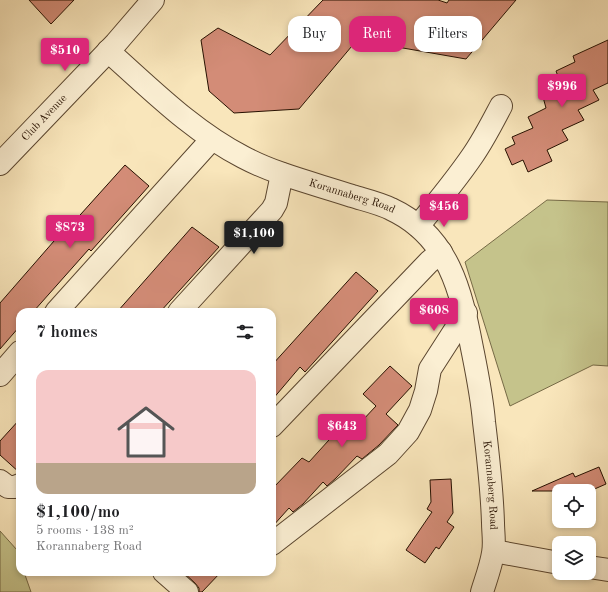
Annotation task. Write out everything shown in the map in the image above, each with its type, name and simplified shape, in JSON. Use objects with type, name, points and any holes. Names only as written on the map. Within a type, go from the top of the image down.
[{"type":"street","name":"Club Avenue","points":[[0,164],[116,43],[153,0]]},
{"type":"street","name":"Korannaberg Road","points":[[108,51],[167,103],[212,139],[242,157],[259,165],[282,174],[390,209],[408,218],[418,226],[441,252],[454,277],[466,313],[483,406],[493,508],[494,552],[482,592]]},
{"type":"street","points":[[418,226],[474,154],[501,106]]},
{"type":"street","points":[[60,308],[212,139]]},
{"type":"street","points":[[183,308],[272,210],[276,203],[282,174]]},
{"type":"street","points":[[276,422],[429,262],[441,252]]},
{"type":"street","points":[[276,541],[388,454],[408,432],[420,410],[426,391],[430,369],[466,313]]},
{"type":"street","points":[[0,375],[16,357]]},
{"type":"street","points":[[0,481],[8,487],[16,487]]},
{"type":"street","points":[[494,552],[552,562]]},
{"type":"street","points":[[596,568],[608,570]]},
{"type":"street","points":[[169,576],[187,592]]},
{"type":"shaded area","points":[[547,200],[608,202],[608,366],[593,365],[510,406],[465,262]]},
{"type":"shaded area","points":[[0,531],[16,549],[16,576],[25,576],[31,592],[0,592]]},
{"type":"building","points":[[29,0],[74,0],[51,24]]},
{"type":"building","points":[[323,0],[438,0],[447,3],[449,0],[516,0],[482,40],[482,16],[414,16],[414,50],[406,49],[406,16],[349,16],[349,50],[299,109],[234,113],[209,91],[201,40],[218,28],[270,55],[288,36],[288,52],[341,52],[341,16],[308,16]]},
{"type":"building","points":[[608,40],[608,83],[593,90],[599,100],[578,110],[584,120],[562,130],[568,140],[547,150],[552,161],[528,172],[523,160],[512,165],[505,149],[515,144],[512,137],[533,128],[528,117],[546,108],[543,97],[562,87],[556,71],[575,62],[573,56]]},
{"type":"building","points":[[426,52],[472,52],[466,59]]},
{"type":"building","points":[[125,165],[149,186],[91,251],[89,249],[37,308],[16,308],[16,331],[0,349],[0,303],[61,233],[63,234]]},
{"type":"building","points":[[192,227],[219,247],[164,308],[121,308]]},
{"type":"building","points":[[356,272],[378,291],[305,372],[300,367],[276,395],[276,361]]},
{"type":"building","points":[[390,366],[412,386],[386,414],[398,425],[379,445],[362,459],[357,456],[327,486],[323,482],[303,504],[293,512],[289,508],[276,523],[276,485],[302,458],[309,462],[338,430],[346,438],[376,406],[363,394]]},
{"type":"building","points":[[16,423],[16,469],[0,455],[0,441]]},
{"type":"building","points":[[599,467],[606,484],[596,488],[596,484],[552,484],[552,491],[532,491],[573,473],[575,477]]},
{"type":"building","points":[[451,479],[453,513],[447,522],[454,527],[439,549],[436,547],[425,563],[406,550],[432,512],[427,509],[431,502],[430,480]]},
{"type":"building","points":[[187,576],[217,576],[202,592],[199,592],[199,588]]}]
